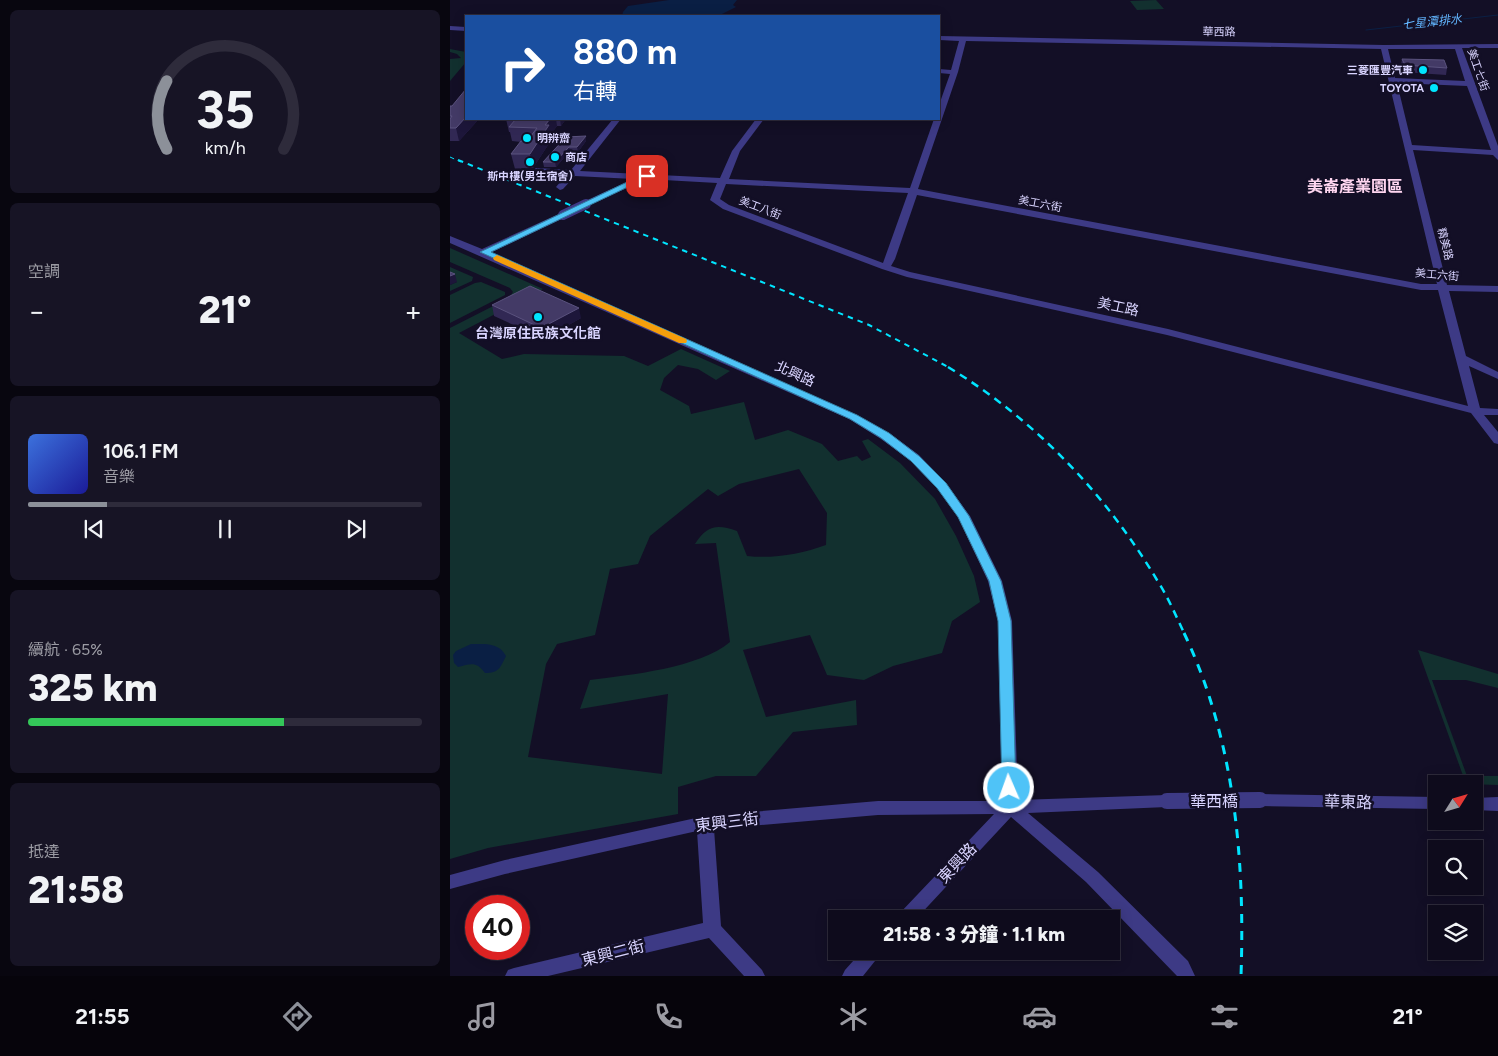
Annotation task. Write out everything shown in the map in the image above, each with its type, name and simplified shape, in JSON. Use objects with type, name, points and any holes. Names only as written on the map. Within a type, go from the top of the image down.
[{"type":"street","points":[[450,28],[465,28]]},
{"type":"street","name":"華西路","points":[[940,38],[1384,47],[1498,46]]},
{"type":"street","points":[[940,112],[963,38]]},
{"type":"street","name":"精美路","points":[[1384,47],[1443,289],[1476,411],[1498,440]]},
{"type":"street","name":"美工七街","points":[[1458,47],[1497,155]]},
{"type":"street","points":[[940,71],[954,72]]},
{"type":"street","points":[[1392,80],[1470,84]]},
{"type":"street","points":[[560,187],[616,120]]},
{"type":"street","name":"美工八街","points":[[759,120],[736,151],[724,180],[718,189],[715,200],[726,207],[885,267]]},
{"type":"street","points":[[885,267],[890,259],[937,120]]},
{"type":"street","points":[[1409,147],[1497,155]]},
{"type":"street","name":"美工六街","points":[[536,171],[912,191],[1412,285],[1443,289],[1498,289]]},
{"type":"street","points":[[484,252],[647,176]]},
{"type":"street","name":"北興路","points":[[450,239],[484,252],[853,417],[885,436],[915,458],[942,486],[964,516],[995,581],[1005,621],[1010,807]]},
{"type":"street","name":"美工路","points":[[885,267],[907,274],[1168,332],[1476,411],[1498,412]]},
{"type":"street","points":[[1462,358],[1498,376]]},
{"type":"street","name":"華西橋","points":[[1010,807],[1168,801],[1260,800]]},
{"type":"street","name":"華東路","points":[[1260,800],[1428,803]]},
{"type":"street","points":[[1483,804],[1498,804]]},
{"type":"street","points":[[1010,807],[1092,877],[1182,967],[1186,976]]},
{"type":"street","name":"東興三街","points":[[450,882],[515,865],[705,823],[878,808],[1010,807]]},
{"type":"street","name":"東興路","points":[[913,910],[1010,807]]},
{"type":"street","points":[[705,823],[712,928],[756,976]]},
{"type":"street","name":"東興二街","points":[[514,976],[561,971],[712,928]]},
{"type":"street","points":[[851,976],[866,960]]},
{"type":"green space","points":[[1156,0],[1164,9],[1137,10],[1130,1]]},
{"type":"green space","points":[[450,49],[465,52],[465,63],[450,81],[450,59],[461,58],[457,54],[450,52]]},
{"type":"green space","points":[[450,248],[543,289],[459,333],[502,359],[524,354],[624,356],[648,366],[681,349],[730,371],[716,380],[698,369],[678,365],[664,378],[660,390],[689,406],[691,414],[744,402],[755,440],[788,430],[822,444],[838,461],[857,456],[862,461],[871,457],[862,441],[868,439],[900,463],[935,499],[956,536],[974,576],[980,602],[952,621],[942,653],[893,666],[864,680],[827,675],[810,635],[743,650],[766,717],[856,700],[857,725],[793,732],[756,776],[716,776],[678,787],[678,814],[488,848],[450,859],[450,328],[509,298],[513,292],[510,288],[450,262]],"holes":[[[799,469],[827,513],[826,545],[787,555],[747,556],[737,531],[724,527],[708,530],[695,544],[716,543],[730,642],[717,651],[683,664],[644,673],[590,680],[580,709],[668,694],[662,774],[528,757],[546,664],[557,644],[595,635],[610,569],[638,564],[650,536],[708,489],[718,496],[739,484]]]},
{"type":"green space","points":[[450,267],[473,277],[472,281],[450,291],[450,285],[457,282],[450,279]]},
{"type":"green space","points":[[481,282],[505,292],[505,295],[450,323],[450,295]]},
{"type":"green space","points":[[1418,650],[1498,674],[1498,688],[1466,680],[1432,680],[1467,775],[1463,775]]},
{"type":"green space","points":[[1483,776],[1498,776],[1498,785],[1483,785]]},
{"type":"water","points":[[669,0],[737,0],[733,5],[736,7],[720,15],[622,15],[628,6]]},
{"type":"water","points":[[471,644],[491,645],[503,651],[506,656],[499,669],[485,673],[473,664],[458,667],[454,663],[453,655],[456,651]]},
{"type":"building","points":[[1402,59],[1444,60],[1447,68],[1405,65]]},
{"type":"building","points":[[465,90],[465,118],[456,128],[450,128],[452,116],[450,116],[450,106]]},
{"type":"building","points":[[515,120],[549,120],[545,125],[549,125],[530,154],[511,154],[521,141],[527,141],[537,128],[509,127]]},
{"type":"building","points":[[586,136],[577,147],[569,147],[555,162],[543,162],[566,137]]},
{"type":"building","points":[[530,286],[579,308],[541,328],[492,305]]},
{"type":"waterway","name":"七星潭排水","points":[[1366,30],[1498,15]]},
{"type":"railway","points":[[450,157],[461,162]]},
{"type":"railway","points":[[458,160],[869,325],[950,368]]},
{"type":"railway","points":[[948,367],[1010,410],[1039,435],[1091,488],[1137,548],[1165,593],[1185,635]]},
{"type":"railway","points":[[1184,633],[1215,715],[1226,758],[1238,845],[1242,932],[1241,976]]},
{"type":"slow traffic","points":[[497,258],[682,341]]},
{"type":"place","name":"三菱匯豐汽車","points":[[1423,70]]},
{"type":"place","name":"TOYOTA","points":[[1434,88]]},
{"type":"place","name":"明辨齋","points":[[527,138]]},
{"type":"place","name":"商店","points":[[555,157]]},
{"type":"place","name":"斯中樓(男生宿舍)","points":[[530,162]]},
{"type":"place","name":"台灣原住民族文化館","points":[[538,317]]},
{"type":"district","name":"美崙產業園區","points":[[1355,186]]},
{"type":"route","points":[[647,176],[484,252],[853,417],[885,436],[915,458],[942,486],[964,516],[995,581],[1005,621],[1009,788]]}]
